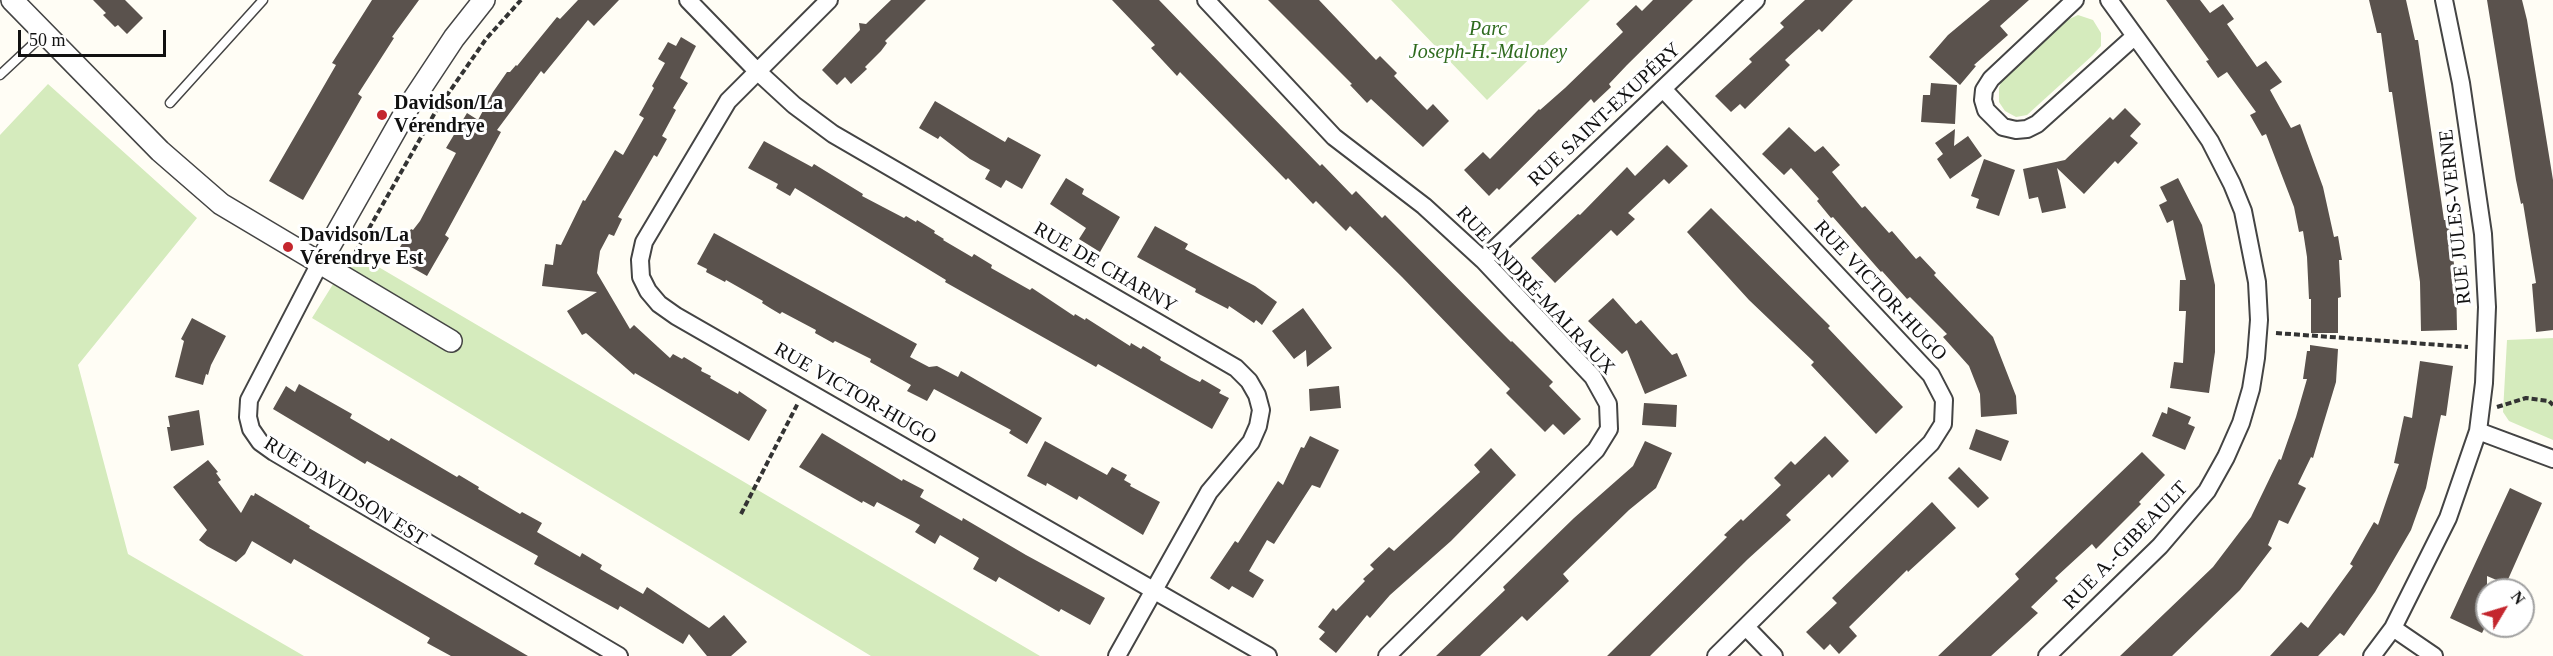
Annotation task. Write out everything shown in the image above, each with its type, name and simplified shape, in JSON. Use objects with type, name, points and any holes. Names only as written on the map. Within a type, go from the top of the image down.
[{"type":"street","points":[[12,0],[160,151],[221,204],[451,341]]},
{"type":"street","name":"RUE DAVIDSON EST","points":[[484,0],[454,38],[409,106],[320,263],[249,400],[248,417],[251,429],[260,442],[274,452],[619,656]]},
{"type":"street","name":"RUE DE CHARNY","points":[[688,0],[756,70],[794,105],[833,134],[1236,368],[1249,381],[1257,395],[1261,410],[1258,426],[1251,442],[1209,492],[1117,656]]},
{"type":"street","points":[[756,70],[829,0]]},
{"type":"street","name":"RUE ANDRÉ-MALRAUX","points":[[1206,0],[1334,137],[1424,206],[1483,260],[1593,377],[1608,404],[1609,429],[1596,450],[1387,656]]},
{"type":"street","name":"RUE SAINT-EXUPÉRY","points":[[1483,260],[1756,0]]},
{"type":"street","points":[[2076,0],[1990,79],[1984,90],[1983,100],[1986,110],[2003,127],[2016,130],[2027,129],[2037,124],[2135,36]]},
{"type":"street","name":"RUE A.-GIBEAULT","points":[[2047,656],[2160,546],[2207,491],[2241,423],[2251,389],[2258,332],[2256,272],[2242,211],[2232,184],[2210,141],[2109,0]]},
{"type":"street","name":"RUE JULES-VERNE","points":[[2372,656],[2393,628],[2448,519],[2478,431],[2481,412],[2487,349],[2487,273],[2461,83],[2444,0]]},
{"type":"street","name":"RUE VICTOR-HUGO","points":[[756,70],[728,101],[644,242],[640,260],[641,277],[648,291],[659,304],[676,316],[1268,656]]},
{"type":"street","name":"RUE VICTOR-HUGO","points":[[1664,90],[1931,375],[1944,400],[1943,424],[1931,443],[1716,656]]},
{"type":"street","points":[[2478,431],[2553,459]]},
{"type":"street","points":[[1746,627],[1774,656]]},
{"type":"street","points":[[2393,628],[2434,656]]},
{"type":"lane","points":[[170,103],[263,0]]},
{"type":"lane","points":[[0,75],[45,33]]},
{"type":"path","points":[[351,260],[436,111],[486,39],[521,0]]},
{"type":"path","points":[[2258,332],[2475,348]]},
{"type":"path","points":[[741,514],[805,389]]},
{"type":"path","points":[[2481,412],[2526,398],[2549,401],[2553,405]]},
{"type":"green space","name":"Parc Joseph-H.-Maloney","points":[[1391,0],[1590,0],[1487,100]]},
{"type":"green space","points":[[2078,15],[2093,20],[2101,33],[2101,46],[2027,115],[2016,117],[2005,111],[1999,102],[1999,88],[2002,79],[2065,21]]},
{"type":"green space","points":[[48,84],[197,218],[78,365],[128,554],[304,656],[0,656],[0,135]]},
{"type":"green space","points":[[353,252],[1040,656],[871,656],[312,318]]},
{"type":"green space","points":[[2553,338],[2553,440],[2509,421],[2503,412],[2507,340]]},
{"type":"building","points":[[93,0],[125,0],[143,18],[127,34],[118,25],[115,27],[103,15],[106,13]]},
{"type":"building","points":[[372,0],[419,0],[392,37],[394,38],[358,94],[362,97],[303,200],[269,181],[336,65],[332,63]]},
{"type":"building","points":[[578,0],[619,0],[594,26],[588,20],[544,74],[541,71],[497,130],[501,132],[445,235],[449,238],[427,276],[397,259],[402,249],[400,247],[411,229],[413,230],[420,221],[456,153],[446,148],[467,113],[478,120],[507,72],[517,66],[557,17],[560,19]]},
{"type":"building","points":[[891,0],[926,0],[885,41],[887,43],[881,51],[865,67],[867,69],[851,84],[845,77],[837,85],[822,70],[860,30],[859,23],[866,24]]},
{"type":"building","points":[[1112,0],[1159,0],[1320,166],[1322,164],[1352,195],[1356,191],[1382,218],[1385,215],[1512,341],[1553,382],[1549,386],[1581,419],[1564,435],[1553,424],[1545,432],[1506,393],[1510,389],[1402,277],[1350,226],[1346,231],[1316,201],[1313,204],[1288,178],[1286,180],[1180,72],[1177,76],[1151,48],[1155,45]]},
{"type":"building","points":[[1268,0],[1319,0],[1376,60],[1380,56],[1397,73],[1394,76],[1427,110],[1433,104],[1449,121],[1423,147],[1371,99],[1367,103],[1350,85],[1352,84]]},
{"type":"building","points":[[1653,0],[1693,0],[1609,84],[1611,87],[1594,103],[1591,99],[1499,190],[1497,188],[1489,196],[1464,170],[1483,152],[1490,159],[1539,109],[1565,88],[1623,32],[1616,24],[1636,5],[1642,11]]},
{"type":"building","points":[[1805,0],[1853,0],[1822,32],[1819,29],[1785,60],[1790,65],[1745,109],[1740,104],[1731,112],[1715,96],[1752,62],[1749,59],[1784,27],[1780,23]]},
{"type":"building","points":[[1990,0],[2029,0],[2000,26],[2008,35],[1974,65],[1976,66],[1960,85],[1929,57],[1948,35]]},
{"type":"building","points":[[2166,0],[2200,0],[2210,13],[2223,4],[2234,19],[2227,24],[2257,67],[2266,61],[2282,82],[2270,90],[2291,128],[2300,124],[2323,187],[2334,237],[2338,236],[2342,260],[2339,260],[2341,297],[2338,298],[2338,333],[2311,333],[2311,299],[2309,299],[2303,231],[2299,232],[2294,207],[2266,134],[2262,136],[2250,115],[2256,112],[2227,72],[2218,78],[2206,61],[2209,60]]},
{"type":"building","points":[[2369,0],[2406,0],[2415,40],[2418,40],[2444,220],[2448,220],[2456,279],[2457,330],[2421,331],[2420,282],[2392,92],[2389,92],[2381,33],[2377,33]]},
{"type":"building","points":[[2487,0],[2522,0],[2527,20],[2553,180],[2553,330],[2536,332],[2532,284],[2536,283],[2523,203],[2521,204],[2516,180]]},
{"type":"building","points":[[681,37],[696,46],[680,78],[688,83],[673,108],[676,110],[662,136],[667,139],[657,157],[654,155],[618,217],[622,219],[614,236],[609,234],[600,251],[597,273],[630,329],[634,325],[670,358],[673,354],[682,359],[684,357],[702,368],[701,371],[711,376],[710,378],[738,394],[739,391],[767,410],[749,441],[635,373],[634,375],[586,333],[582,335],[567,311],[597,292],[542,286],[545,264],[553,265],[556,244],[561,245],[583,200],[585,201],[615,150],[623,155],[644,118],[639,115],[665,63],[658,59],[668,42],[676,46]]},
{"type":"building","points":[[1931,83],[1957,85],[1955,124],[1921,122],[1923,95],[1930,95]]},
{"type":"building","points":[[935,101],[1005,142],[1008,137],[1041,155],[1022,189],[1006,180],[1001,188],[985,179],[990,170],[970,159],[940,136],[938,139],[919,128]]},
{"type":"building","points":[[2125,108],[2141,124],[2130,136],[2138,143],[2118,164],[2115,161],[2084,194],[2057,168],[2066,208],[2042,213],[2038,197],[2029,199],[2023,169],[2065,160],[2110,117],[2113,120]]},
{"type":"building","points":[[1789,127],[1815,152],[1823,146],[1840,165],[1832,172],[1862,208],[1865,206],[1889,233],[1892,231],[1916,259],[1920,256],[1936,273],[1934,275],[1993,337],[2016,396],[2017,414],[1981,417],[1980,394],[1969,366],[1943,337],[1947,334],[1910,297],[1907,299],[1881,272],[1833,217],[1831,218],[1817,201],[1819,199],[1791,168],[1784,175],[1762,154]]},
{"type":"building","points":[[1955,129],[1954,146],[1968,136],[1982,156],[1950,179],[1937,159],[1943,154],[1935,143]]},
{"type":"building","points":[[764,141],[812,167],[814,164],[863,194],[862,196],[904,218],[906,216],[916,222],[917,220],[935,231],[934,233],[943,240],[972,257],[974,254],[992,265],[991,268],[1030,290],[1032,288],[1074,316],[1075,314],[1085,320],[1086,318],[1130,346],[1131,343],[1141,349],[1143,346],[1161,357],[1160,360],[1190,377],[1200,382],[1202,379],[1221,390],[1219,393],[1229,398],[1212,429],[1098,364],[1096,367],[945,282],[946,280],[795,188],[790,196],[776,188],[778,184],[748,168]]},
{"type":"building","points":[[1667,145],[1688,166],[1669,184],[1664,179],[1628,213],[1635,219],[1617,236],[1611,230],[1555,283],[1531,258],[1578,214],[1580,215],[1627,167],[1635,176]]},
{"type":"building","points":[[1984,159],[2015,170],[1999,216],[1976,208],[1979,199],[1971,196]]},
{"type":"building","points":[[1066,178],[1084,189],[1082,194],[1120,217],[1100,252],[1079,239],[1086,228],[1050,204]]},
{"type":"building","points":[[2178,178],[2202,225],[2215,285],[2215,352],[2209,393],[2170,388],[2174,362],[2183,363],[2186,311],[2179,311],[2180,280],[2186,280],[2173,220],[2167,223],[2159,205],[2167,201],[2160,187]]},
{"type":"building","points":[[1711,208],[1830,326],[1828,328],[1903,407],[1876,434],[1811,365],[1814,362],[1749,300],[1687,232]]},
{"type":"building","points":[[1155,226],[1188,244],[1185,249],[1255,286],[1277,302],[1262,325],[1256,320],[1254,323],[1229,306],[1228,309],[1195,292],[1196,289],[1137,257]]},
{"type":"building","points":[[714,233],[917,344],[910,357],[929,367],[937,366],[958,377],[961,371],[1042,418],[1027,444],[1009,433],[1011,430],[934,389],[927,401],[907,391],[911,385],[870,362],[871,359],[835,341],[833,343],[815,333],[816,330],[782,312],[780,314],[762,303],[763,301],[726,280],[725,282],[706,272],[707,269],[697,264]]},
{"type":"building","points":[[1613,298],[1636,324],[1641,320],[1672,355],[1677,353],[1687,376],[1645,394],[1627,350],[1622,354],[1588,321]]},
{"type":"building","points":[[1303,308],[1332,348],[1307,367],[1306,350],[1294,359],[1272,331]]},
{"type":"building","points":[[192,318],[226,336],[208,375],[206,374],[203,385],[175,377],[184,341],[181,339]]},
{"type":"building","points":[[2310,345],[2338,349],[2336,382],[2313,458],[2311,457],[2298,484],[2306,488],[2288,524],[2279,520],[2268,545],[2272,548],[2240,590],[2172,656],[2120,656],[2213,567],[2251,517],[2279,459],[2281,460],[2296,417],[2307,379],[2303,379]]},
{"type":"building","points":[[2420,361],[2453,366],[2446,416],[2441,415],[2426,488],[2411,530],[2375,592],[2344,636],[2340,633],[2318,656],[2270,656],[2301,622],[2308,628],[2353,566],[2350,564],[2374,522],[2378,525],[2399,464],[2394,463],[2404,416],[2412,418]]},
{"type":"building","points":[[299,384],[352,414],[350,418],[389,441],[391,438],[457,477],[459,475],[520,514],[522,512],[542,523],[537,532],[580,557],[582,553],[602,565],[600,569],[643,594],[647,587],[709,628],[724,615],[747,642],[731,656],[707,656],[689,634],[683,644],[620,606],[618,610],[534,564],[538,556],[367,461],[365,464],[273,409],[286,386],[295,392]]},
{"type":"building","points":[[1339,386],[1341,408],[1310,411],[1309,389]]},
{"type":"building","points":[[1644,403],[1677,405],[1676,427],[1642,425]]},
{"type":"building","points":[[2168,407],[2191,417],[2188,424],[2195,427],[2185,450],[2152,436],[2162,412],[2167,414]]},
{"type":"building","points":[[199,410],[204,445],[171,451],[167,427],[170,427],[168,416]]},
{"type":"building","points":[[1976,429],[2009,441],[2001,461],[1969,449]]},
{"type":"building","points":[[822,433],[902,481],[903,479],[924,490],[920,497],[962,521],[963,518],[1105,598],[1090,625],[1061,609],[1059,612],[999,577],[996,582],[973,569],[979,558],[940,535],[935,544],[915,532],[920,525],[877,502],[874,507],[863,501],[862,503],[799,467]]},
{"type":"building","points":[[1310,436],[1339,450],[1320,488],[1312,485],[1274,544],[1267,540],[1249,571],[1264,580],[1253,598],[1232,586],[1229,590],[1210,578],[1235,541],[1238,543],[1278,481],[1283,485],[1301,447],[1304,448]]},
{"type":"building","points":[[1825,436],[1849,461],[1832,478],[1829,474],[1786,515],[1791,520],[1650,656],[1607,656],[1727,537],[1724,535],[1741,519],[1743,521],[1781,485],[1774,478],[1791,461],[1795,465]]},
{"type":"building","points":[[1045,441],[1107,475],[1112,467],[1127,475],[1124,480],[1131,484],[1130,486],[1160,502],[1143,535],[1079,496],[1077,500],[1047,483],[1046,486],[1027,476]]},
{"type":"building","points":[[1645,441],[1672,453],[1656,488],[1629,510],[1563,574],[1569,581],[1527,621],[1522,616],[1480,656],[1436,656],[1505,590],[1503,587],[1574,518],[1633,466]]},
{"type":"building","points":[[1491,448],[1516,475],[1451,541],[1390,595],[1370,618],[1367,615],[1336,653],[1319,639],[1325,632],[1318,627],[1333,608],[1336,611],[1365,581],[1363,579],[1374,569],[1370,565],[1389,547],[1394,551],[1480,472],[1474,465]]},
{"type":"building","points":[[2142,452],[2165,475],[2139,502],[2141,504],[2096,549],[2092,544],[2055,578],[2058,581],[2031,607],[2038,613],[1991,656],[1938,656],[2019,579],[2015,574]]},
{"type":"building","points":[[208,460],[218,472],[216,473],[221,480],[218,482],[241,513],[251,495],[254,496],[255,493],[310,526],[309,528],[528,656],[451,656],[427,643],[430,638],[294,559],[291,564],[252,541],[245,554],[236,562],[207,546],[199,540],[207,530],[173,487]]},
{"type":"building","points":[[1959,467],[1989,498],[1978,508],[1948,478]]},
{"type":"building","points":[[2510,488],[2542,503],[2509,578],[2487,576],[2487,578],[2475,578],[2475,630],[2450,618]]},
{"type":"building","points":[[1932,502],[1956,528],[1908,572],[1907,570],[1849,627],[1857,636],[1839,654],[1830,644],[1824,650],[1806,632],[1837,603],[1832,598]]},
{"type":"place","name":"Davidson/La Vérendrye","points":[[382,115]]},
{"type":"place","name":"Davidson/La Vérendrye Est","points":[[288,247]]}]
